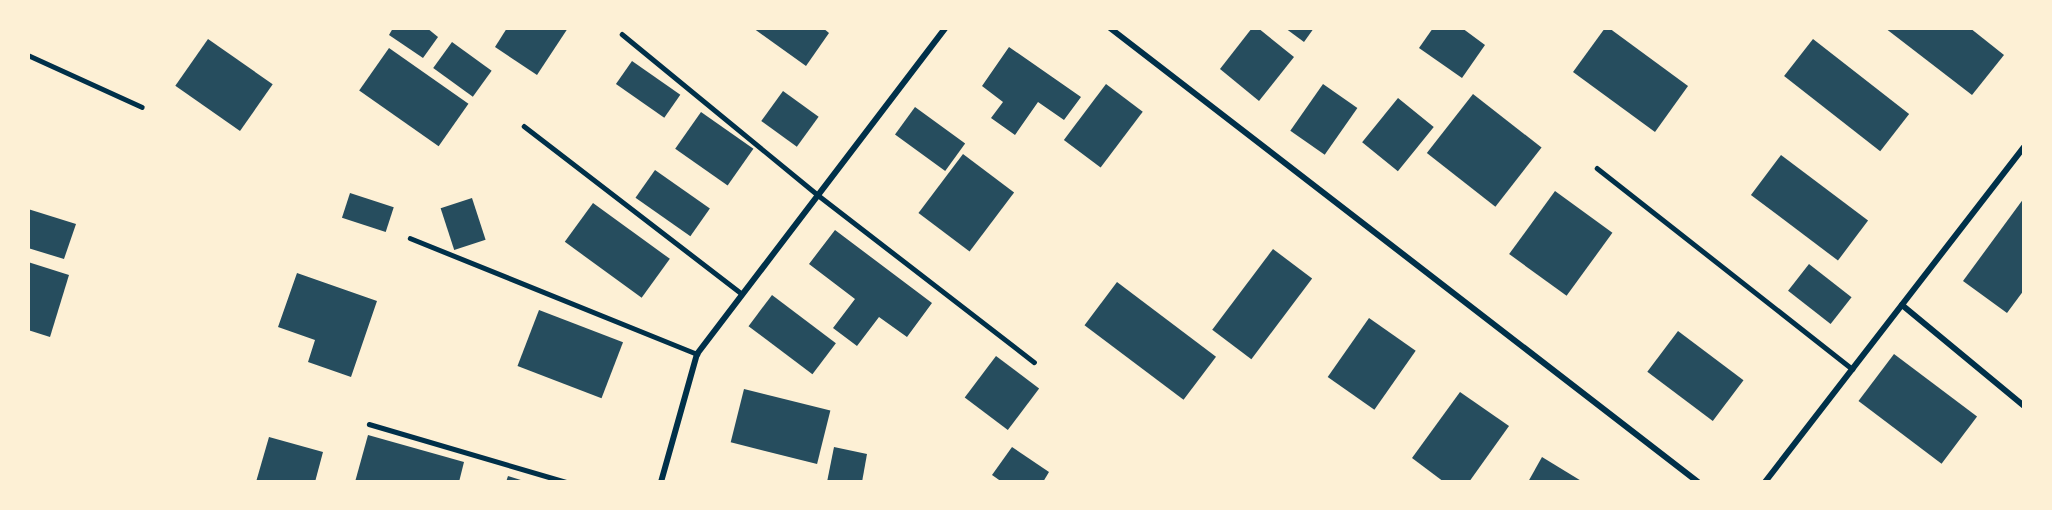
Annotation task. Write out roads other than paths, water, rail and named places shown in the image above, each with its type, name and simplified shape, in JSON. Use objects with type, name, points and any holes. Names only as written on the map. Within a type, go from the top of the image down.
[{"type":"street","points":[[661,482],[697,354],[945,28]]},
{"type":"street","points":[[1110,28],[1698,482]]},
{"type":"street","points":[[1765,482],[2024,147]]},
{"type":"street","points":[[1902,304],[2024,406]]},
{"type":"lane","points":[[622,34],[818,195],[1034,362]]},
{"type":"lane","points":[[28,55],[142,107]]},
{"type":"lane","points":[[524,126],[742,294]]},
{"type":"lane","points":[[1597,168],[1852,369]]},
{"type":"lane","points":[[410,238],[697,354]]},
{"type":"lane","points":[[369,424],[566,482]]}]
